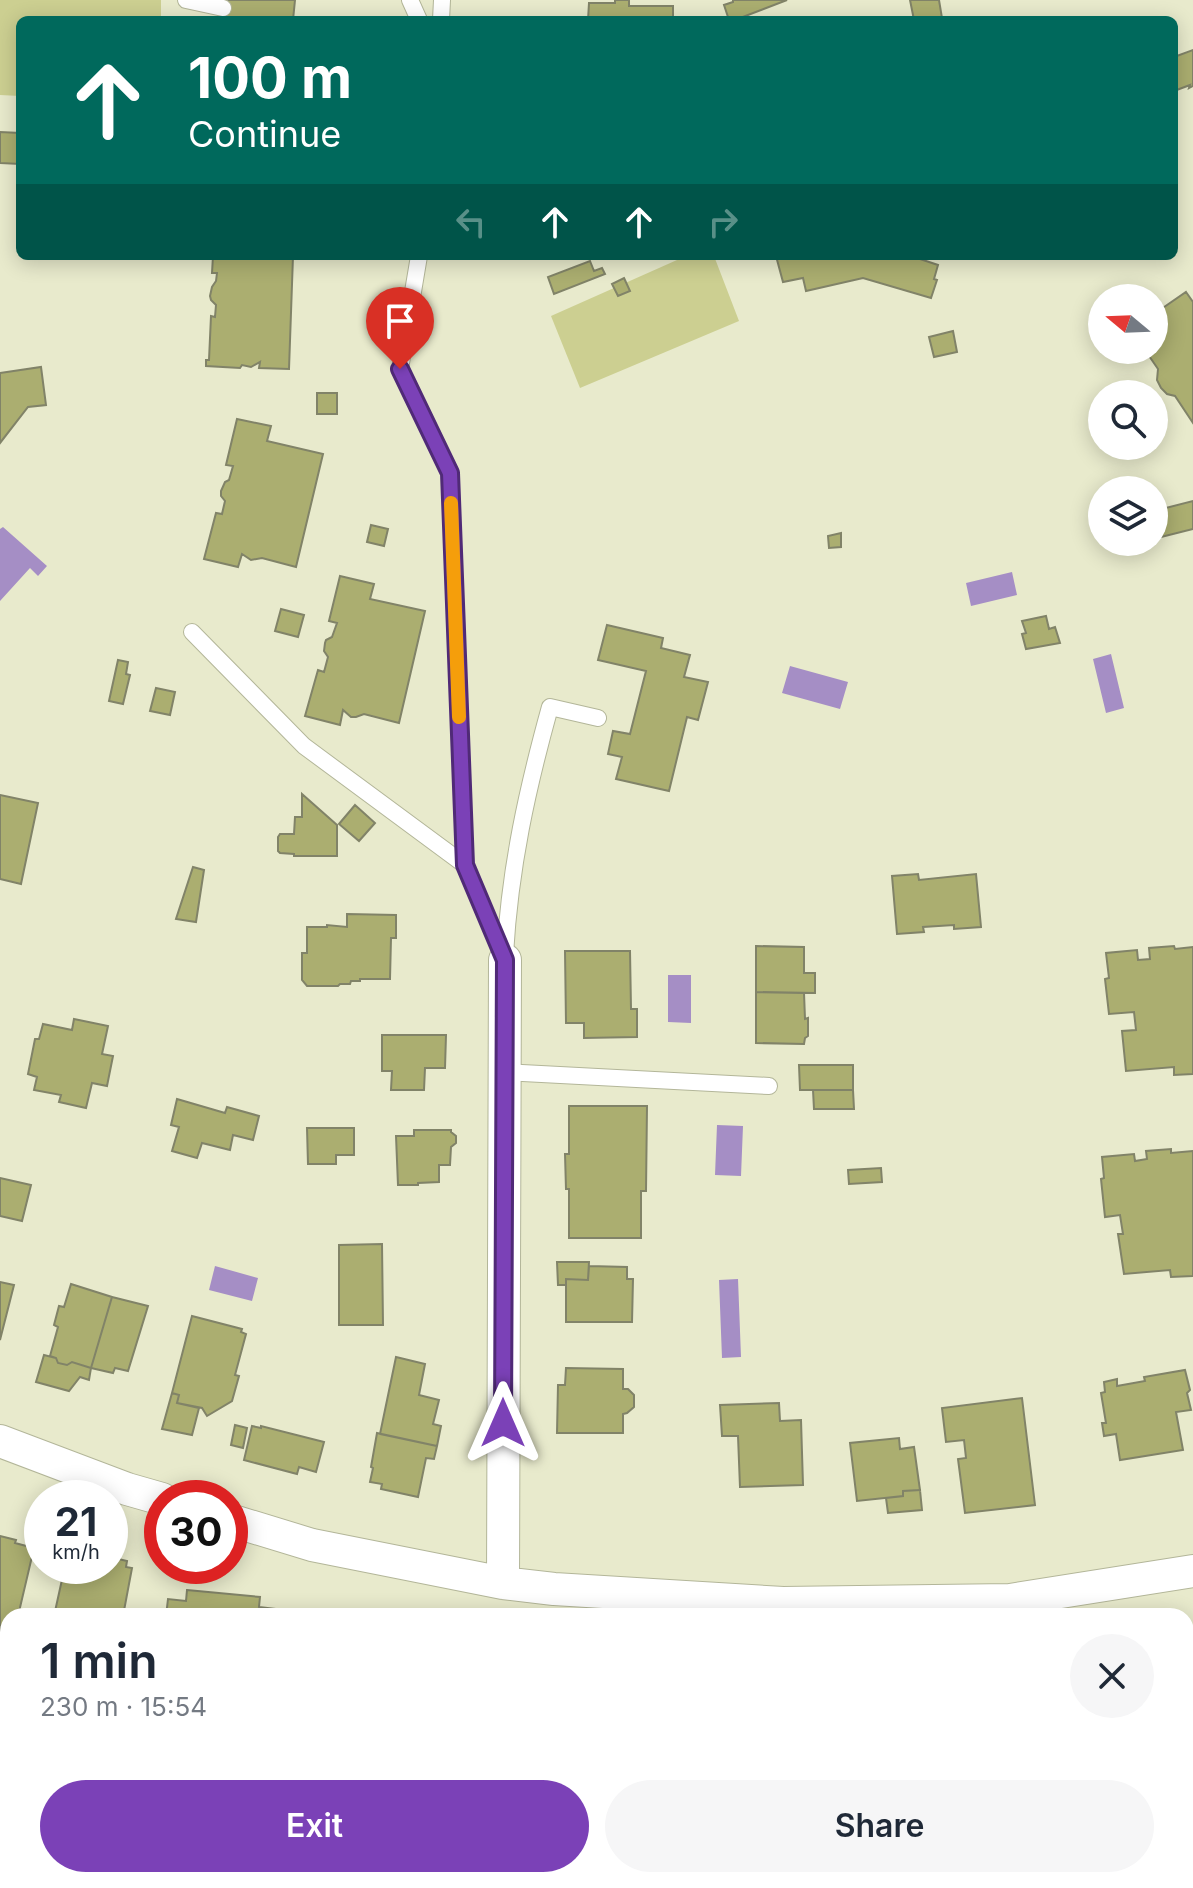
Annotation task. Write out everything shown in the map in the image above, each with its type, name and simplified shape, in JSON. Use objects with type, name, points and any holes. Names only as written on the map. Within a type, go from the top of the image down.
[{"type":"street","points":[[503,1583],[505,960]]},
{"type":"street","points":[[0,1441],[144,1494]]},
{"type":"street","points":[[248,1525],[312,1545],[503,1583],[783,1603],[1010,1600],[1193,1571]]},
{"type":"lane","points":[[186,0],[223,8]]},
{"type":"lane","points":[[418,260],[400,369],[450,473],[465,865],[505,960]]},
{"type":"lane","points":[[192,632],[304,746],[465,865]]},
{"type":"lane","points":[[505,960],[512,872],[531,777],[550,707],[598,718]]},
{"type":"lane","points":[[504,1072],[769,1086]]},
{"type":"green space","points":[[0,0],[161,0],[161,16],[16,16],[16,96],[0,95]]},
{"type":"green space","points":[[677,260],[716,260],[739,321],[580,388],[551,316]]},
{"type":"shaded area","points":[[3,527],[47,566],[38,576],[30,568],[0,601],[0,529]]},
{"type":"shaded area","points":[[1012,572],[1017,595],[971,606],[966,583]]},
{"type":"shaded area","points":[[1111,654],[1124,708],[1106,713],[1093,659]]},
{"type":"shaded area","points":[[790,666],[848,682],[840,709],[782,693]]},
{"type":"shaded area","points":[[668,975],[691,975],[691,1023],[668,1022]]},
{"type":"shaded area","points":[[717,1125],[743,1126],[741,1176],[715,1175]]},
{"type":"shaded area","points":[[215,1266],[258,1278],[252,1301],[209,1290]]},
{"type":"shaded area","points":[[738,1279],[741,1357],[722,1358],[719,1280]]},
{"type":"building","points":[[224,0],[295,0],[293,16],[222,16]]},
{"type":"building","points":[[615,0],[629,0],[629,6],[673,6],[673,16],[588,16],[589,3],[615,3]]},
{"type":"building","points":[[787,0],[745,16],[728,16],[724,5]]},
{"type":"building","points":[[910,0],[939,0],[942,16],[913,16]]},
{"type":"building","points":[[1193,50],[1193,86],[1189,88],[1190,85],[1178,90],[1178,56]]},
{"type":"building","points":[[0,132],[16,133],[16,164],[0,163]]},
{"type":"building","points":[[213,260],[293,260],[289,369],[259,368],[260,362],[240,368],[206,366],[211,316],[215,317],[216,305],[210,296],[217,273],[212,273]]},
{"type":"building","points":[[777,260],[923,260],[938,265],[931,298],[863,278],[806,291],[803,278],[783,282]]},
{"type":"building","points":[[590,261],[594,271],[602,268],[605,274],[554,294],[548,277]]},
{"type":"building","points":[[624,278],[630,291],[618,296],[612,284]]},
{"type":"building","points":[[1186,292],[1193,302],[1193,423],[1175,396],[1168,394],[1168,380],[1157,380],[1158,369],[1155,364],[1168,364],[1168,304]]},
{"type":"building","points":[[953,331],[957,352],[934,357],[929,337]]},
{"type":"building","points":[[41,367],[46,405],[28,407],[0,443],[0,373]]},
{"type":"building","points":[[317,393],[337,393],[337,414],[317,414]]},
{"type":"building","points":[[237,419],[271,426],[267,441],[323,454],[296,567],[262,558],[251,560],[242,554],[238,567],[204,559],[216,513],[222,514],[225,501],[221,491],[229,480],[233,466],[226,465]]},
{"type":"building","points":[[1193,501],[1193,529],[1168,535],[1168,507]]},
{"type":"building","points":[[371,525],[388,529],[384,546],[367,542]]},
{"type":"building","points":[[841,533],[841,547],[829,548],[828,536]]},
{"type":"building","points":[[340,576],[374,584],[370,599],[425,611],[399,723],[364,714],[351,717],[343,710],[340,725],[305,716],[318,670],[324,672],[328,657],[324,651],[326,640],[332,637],[337,623],[329,621]]},
{"type":"building","points":[[281,609],[304,615],[298,637],[275,631]]},
{"type":"building","points":[[1046,616],[1049,629],[1055,627],[1060,643],[1026,649],[1022,621]]},
{"type":"building","points":[[607,625],[663,638],[661,648],[690,655],[684,677],[708,682],[698,720],[687,717],[669,791],[616,779],[622,757],[608,754],[613,731],[630,734],[646,671],[598,660]]},
{"type":"building","points":[[118,660],[128,662],[126,674],[130,675],[123,704],[109,701]]},
{"type":"building","points":[[156,688],[175,692],[170,715],[150,711]]},
{"type":"building","points":[[302,794],[337,825],[337,856],[294,856],[278,851],[280,834],[294,834],[295,817],[302,817]]},
{"type":"building","points":[[0,795],[38,803],[21,884],[0,879]]},
{"type":"building","points":[[355,805],[375,823],[359,841],[339,824]]},
{"type":"building","points":[[193,867],[204,870],[196,922],[176,919]]},
{"type":"building","points":[[918,874],[919,880],[976,874],[981,927],[923,927],[924,932],[897,934],[892,876]]},
{"type":"building","points":[[347,914],[396,915],[396,938],[391,938],[390,979],[360,979],[338,986],[307,986],[302,980],[302,953],[307,953],[307,927],[347,927]]},
{"type":"building","points":[[756,946],[804,947],[804,973],[815,973],[815,993],[756,992]]},
{"type":"building","points":[[1174,946],[1175,949],[1193,947],[1193,1074],[1174,1075],[1174,1067],[1126,1071],[1122,1031],[1136,1030],[1134,1012],[1109,1014],[1106,953],[1137,950],[1138,960],[1150,959],[1149,948]]},
{"type":"building","points":[[565,951],[630,951],[631,1009],[637,1009],[637,1037],[584,1038],[584,1023],[566,1023]]},
{"type":"building","points":[[756,992],[804,993],[808,1036],[804,1044],[756,1043]]},
{"type":"building","points":[[74,1019],[108,1026],[102,1054],[113,1056],[107,1086],[92,1083],[86,1108],[59,1102],[61,1095],[34,1090],[37,1077],[28,1074],[35,1039],[39,1039],[43,1024],[72,1030]]},
{"type":"building","points":[[382,1035],[446,1035],[445,1068],[425,1068],[424,1090],[391,1090],[392,1071],[382,1071]]},
{"type":"building","points":[[799,1065],[853,1065],[853,1090],[800,1090]]},
{"type":"building","points":[[813,1090],[853,1090],[854,1109],[814,1109]]},
{"type":"building","points":[[177,1099],[225,1113],[227,1107],[259,1116],[253,1140],[233,1135],[230,1150],[202,1143],[197,1158],[172,1151],[179,1127],[171,1125]]},
{"type":"building","points":[[569,1106],[647,1106],[646,1191],[641,1191],[641,1238],[569,1238],[565,1154],[569,1154]]},
{"type":"building","points":[[307,1128],[354,1128],[354,1155],[336,1155],[336,1164],[308,1164]]},
{"type":"building","points":[[414,1130],[451,1130],[456,1136],[456,1143],[451,1147],[450,1165],[439,1165],[439,1182],[398,1185],[396,1136],[414,1136]]},
{"type":"building","points":[[1171,1149],[1171,1153],[1193,1151],[1193,1276],[1171,1277],[1170,1270],[1124,1274],[1118,1234],[1123,1234],[1120,1215],[1105,1217],[1102,1157],[1134,1154],[1135,1161],[1147,1159],[1146,1151]]},
{"type":"building","points":[[881,1168],[882,1182],[849,1184],[848,1170]]},
{"type":"building","points":[[0,1178],[31,1185],[22,1221],[0,1216]]},
{"type":"building","points":[[382,1244],[383,1325],[339,1325],[339,1245]]},
{"type":"building","points":[[557,1262],[589,1262],[588,1280],[566,1279],[566,1285],[558,1285]]},
{"type":"building","points":[[589,1266],[627,1267],[627,1279],[633,1279],[632,1322],[566,1322],[566,1279],[588,1280]]},
{"type":"building","points":[[0,1282],[14,1285],[0,1340]]},
{"type":"building","points":[[71,1284],[112,1297],[91,1368],[72,1362],[67,1365],[58,1363],[56,1358],[50,1356],[58,1327],[54,1325],[59,1306],[64,1307]]},
{"type":"building","points":[[112,1297],[148,1306],[128,1371],[115,1368],[113,1373],[91,1368]]},
{"type":"building","points":[[192,1316],[242,1329],[241,1332],[246,1334],[232,1401],[207,1416],[202,1408],[177,1403],[179,1395],[172,1393]]},
{"type":"building","points":[[44,1355],[56,1358],[58,1363],[67,1365],[72,1362],[91,1368],[89,1380],[80,1377],[69,1391],[36,1382]]},
{"type":"building","points":[[396,1357],[425,1364],[419,1395],[439,1400],[433,1424],[441,1426],[437,1446],[380,1434]]},
{"type":"building","points":[[566,1368],[623,1369],[623,1389],[634,1395],[634,1407],[623,1414],[623,1433],[557,1433],[558,1385],[565,1385]]},
{"type":"building","points":[[1185,1370],[1191,1410],[1176,1412],[1183,1450],[1120,1460],[1116,1434],[1104,1436],[1102,1423],[1106,1423],[1101,1393],[1105,1392],[1104,1382],[1117,1379],[1117,1386],[1145,1381],[1144,1377]]},
{"type":"building","points":[[172,1393],[179,1395],[177,1403],[199,1408],[192,1435],[162,1429]]},
{"type":"building","points":[[1022,1398],[1035,1505],[965,1513],[958,1459],[966,1458],[964,1440],[946,1442],[942,1408]]},
{"type":"building","points":[[779,1403],[780,1421],[801,1420],[803,1485],[740,1487],[738,1436],[722,1436],[720,1405]]},
{"type":"building","points":[[235,1425],[247,1428],[243,1448],[231,1445]]},
{"type":"building","points":[[252,1426],[324,1442],[316,1472],[299,1467],[297,1474],[244,1460]]},
{"type":"building","points":[[377,1433],[437,1446],[434,1459],[426,1458],[418,1497],[381,1489],[382,1484],[370,1482]]},
{"type":"building","points":[[899,1438],[900,1449],[914,1447],[920,1490],[903,1491],[903,1496],[857,1501],[850,1443]]},
{"type":"building","points":[[920,1490],[922,1510],[888,1513],[886,1498],[903,1496],[903,1491]]},
{"type":"building","points":[[0,1536],[24,1545],[26,1584],[20,1608],[0,1608]]},
{"type":"building","points":[[128,1567],[132,1568],[124,1608],[56,1608],[61,1584],[128,1584]]},
{"type":"building","points":[[187,1590],[260,1597],[259,1607],[267,1608],[167,1608],[168,1599],[186,1601]]},
{"type":"slow traffic","points":[[451,503],[459,717]]},
{"type":"route","points":[[400,369],[450,473],[465,865],[505,960],[503,1423]]}]
